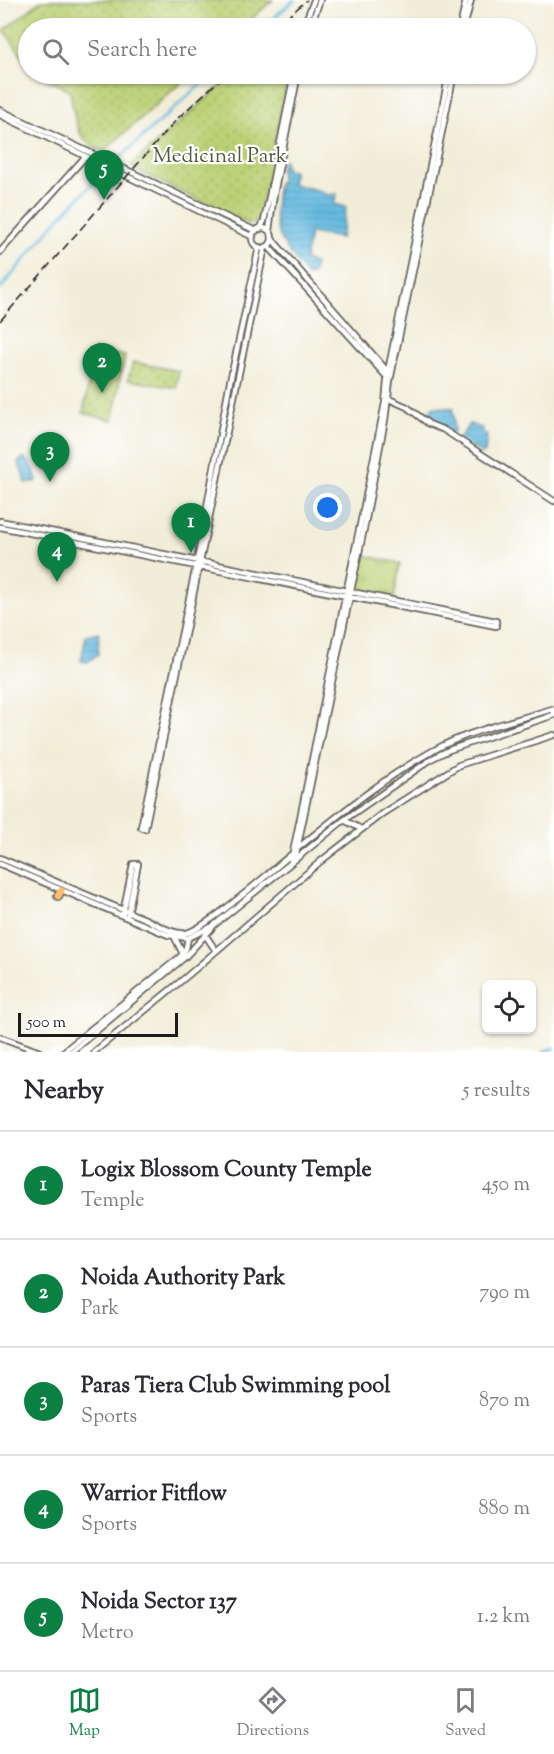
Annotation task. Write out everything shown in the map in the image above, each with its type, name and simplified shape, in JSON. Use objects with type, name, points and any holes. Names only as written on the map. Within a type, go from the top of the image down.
[{"type":"street","points":[[307,18],[314,0]]},
{"type":"street","points":[[314,18],[320,0]]},
{"type":"street","points":[[463,18],[469,0]]},
{"type":"street","points":[[466,18],[469,0]]},
{"type":"street","points":[[294,84],[264,221],[253,237],[254,243],[264,247],[389,376]]},
{"type":"street","points":[[294,84],[269,231],[272,239],[389,376],[389,399],[347,595]]},
{"type":"street","points":[[424,208],[429,165],[447,84]]},
{"type":"street","points":[[293,860],[389,376],[452,84]]},
{"type":"street","points":[[0,110],[253,237]]},
{"type":"street","points":[[0,115],[86,157],[101,161]]},
{"type":"street","points":[[0,252],[86,157]]},
{"type":"street","points":[[119,170],[258,230],[269,231]]},
{"type":"street","points":[[198,565],[141,827],[145,829],[264,247],[272,239]]},
{"type":"street","points":[[389,399],[407,407],[429,424],[444,430],[554,501]]},
{"type":"street","points":[[0,521],[19,529]]},
{"type":"street","points":[[0,527],[496,626],[496,621],[347,595]]},
{"type":"street","points":[[0,858],[169,929],[188,932],[236,900],[344,811],[440,747],[552,709],[554,714],[443,753],[344,820],[202,933],[188,938],[175,938],[124,920],[0,864]]},
{"type":"street","points":[[94,1052],[358,827],[459,765],[554,735]]},
{"type":"street","points":[[344,820],[358,827]]},
{"type":"street","points":[[124,920],[138,864],[134,864],[126,911]]},
{"type":"street","points":[[70,1052],[185,957],[218,921]]},
{"type":"street","points":[[206,936],[215,950]]},
{"type":"street","points":[[175,938],[183,954]]},
{"type":"street","points":[[63,1052],[183,954],[188,938]]},
{"type":"street","points":[[0,1037],[40,1052]]},
{"type":"green space","points":[[42,0],[273,0],[252,18],[19,18]]},
{"type":"green space","points":[[18,19],[18,50],[4,30]]},
{"type":"green space","points":[[57,84],[180,84],[103,152],[93,147],[81,135],[75,119],[70,91]]},
{"type":"green space","name":"Medicinal Park","points":[[223,84],[286,84],[261,215],[257,223],[249,224],[137,171],[131,165]]},
{"type":"green space","points":[[95,350],[125,356],[122,372],[93,365]]},
{"type":"green space","points":[[133,362],[179,371],[176,388],[128,380]]},
{"type":"green space","points":[[92,367],[121,373],[113,420],[83,413]]},
{"type":"green space","points":[[362,555],[400,563],[394,598],[356,589]]},
{"type":"water","points":[[284,160],[286,169],[294,171],[292,184],[321,191],[326,195],[337,194],[334,204],[346,207],[341,238],[310,233],[305,260],[315,264],[312,275],[307,276],[289,252],[276,224],[276,200],[278,183],[281,181],[280,167]]},
{"type":"water","points":[[432,407],[454,408],[452,412],[454,414],[454,433],[451,434],[429,418],[424,411],[431,413]]},
{"type":"water","points":[[469,424],[482,428],[487,436],[485,452],[482,454],[458,438]]},
{"type":"water","points":[[23,458],[34,469],[37,480],[35,482],[26,483],[18,462]]},
{"type":"water","points":[[99,632],[98,654],[88,662],[81,661],[86,635]]},
{"type":"waterway","points":[[273,18],[294,0]]},
{"type":"waterway","points":[[114,163],[201,84]]},
{"type":"waterway","points":[[0,289],[60,217],[109,167]]},
{"type":"waterway","points":[[544,1052],[554,1048]]},
{"type":"railway","points":[[286,18],[307,0]]},
{"type":"railway","points":[[0,321],[178,118],[215,84]]},
{"type":"place","name":"Noida Sector 137","points":[[104,200]]},
{"type":"place","name":"Noida Authority Park","points":[[102,393]]},
{"type":"place","name":"Paras Tiera Club Swimming pool","points":[[50,482]]},
{"type":"place","name":"Logix Blossom County Temple","points":[[191,553]]},
{"type":"place","name":"Warrior Fitflow","points":[[57,582]]}]
